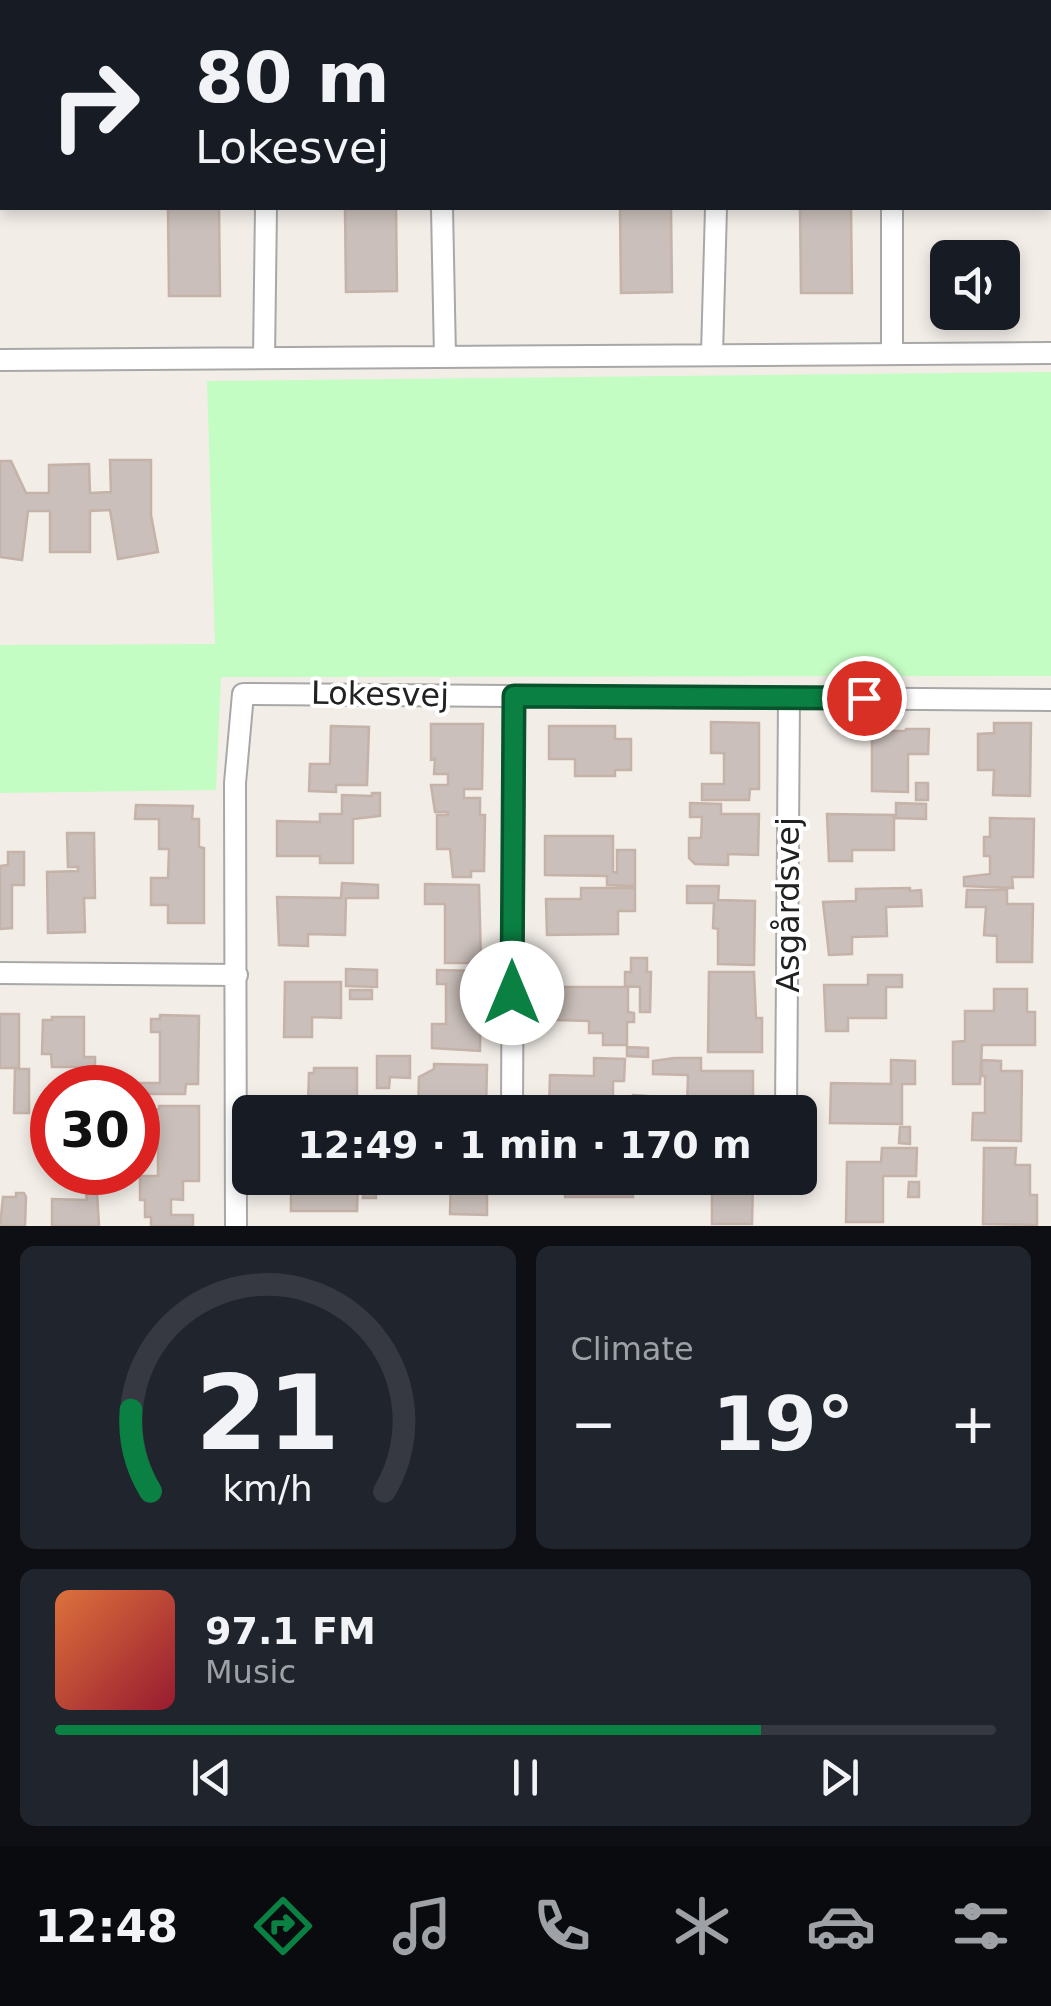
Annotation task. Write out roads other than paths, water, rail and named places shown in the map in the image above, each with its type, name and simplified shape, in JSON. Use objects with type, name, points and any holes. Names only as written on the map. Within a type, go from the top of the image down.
[{"type":"street","points":[[264,358],[266,210]]},
{"type":"street","points":[[442,210],[445,357]]},
{"type":"street","points":[[712,354],[716,210]]},
{"type":"street","points":[[892,210],[892,354]]},
{"type":"street","points":[[0,360],[1051,353]]},
{"type":"street","name":"Lokesvej","points":[[236,1226],[235,783],[242,694],[1051,700]]},
{"type":"street","points":[[512,1095],[514,696]]},
{"type":"street","name":"Asgårdsvej","points":[[786,1095],[789,698]]},
{"type":"street","points":[[0,972],[237,975]]}]
